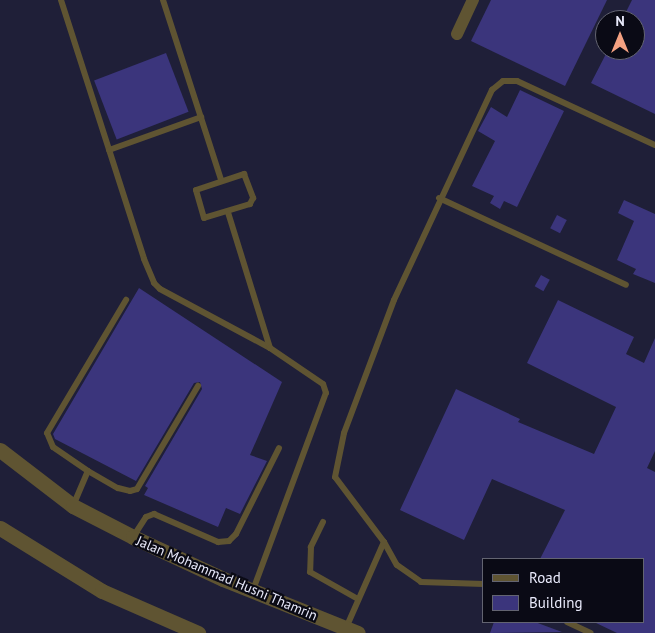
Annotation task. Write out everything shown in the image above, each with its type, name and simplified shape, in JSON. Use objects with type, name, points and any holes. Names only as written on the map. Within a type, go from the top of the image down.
[{"type":"street","points":[[456,34],[473,0]]},
{"type":"street","name":"Jalan Mohammad Husni Thamrin","points":[[0,450],[73,506],[133,537],[252,592],[352,631]]},
{"type":"street","points":[[0,528],[102,591],[198,633]]},
{"type":"lane","points":[[61,0],[154,283],[160,289],[270,348],[323,384],[326,393],[252,592]]},
{"type":"lane","points":[[163,0],[220,180]]},
{"type":"lane","points":[[482,584],[422,582],[397,565],[384,542],[339,484],[335,477],[336,466],[355,397],[439,198],[492,90],[509,80],[655,145]]},
{"type":"lane","points":[[109,150],[201,117]]},
{"type":"lane","points":[[244,174],[253,198],[250,204],[204,218],[195,194],[198,187],[220,180],[244,174]]},
{"type":"lane","points":[[439,198],[626,285]]},
{"type":"lane","points":[[228,212],[270,348]]},
{"type":"lane","points":[[126,300],[47,433],[53,447],[88,470],[124,490],[137,489],[198,386]]},
{"type":"lane","points":[[133,537],[146,516],[154,514],[218,542],[229,541],[236,534],[278,448]]},
{"type":"lane","points":[[73,506],[88,470]]},
{"type":"lane","points":[[323,522],[311,547],[310,572],[358,599]]},
{"type":"lane","points":[[352,631],[358,599],[384,542]]},
{"type":"lane","points":[[569,623],[590,633]]},
{"type":"building","points":[[491,0],[607,0],[602,10],[595,10],[595,25],[565,86],[471,41]]},
{"type":"building","points":[[632,0],[655,0],[655,114],[591,83],[603,60],[645,60],[645,10],[627,10]]},
{"type":"building","points":[[166,53],[189,112],[117,139],[94,81]]},
{"type":"building","points":[[520,90],[564,111],[517,207],[504,201],[500,209],[490,203],[494,196],[472,186],[495,141],[478,131],[491,107],[507,117]]},
{"type":"building","points":[[624,200],[655,214],[655,283],[633,274],[636,269],[617,260],[634,221],[618,213]]},
{"type":"building","points":[[557,215],[567,220],[560,233],[550,228]]},
{"type":"building","points":[[541,275],[550,280],[543,291],[535,286]]},
{"type":"building","points":[[139,288],[282,382],[250,455],[267,461],[240,514],[226,508],[218,527],[144,495],[148,488],[145,486],[202,389],[200,382],[194,383],[136,481],[55,439],[53,434]]},
{"type":"building","points":[[558,300],[634,337],[626,354],[644,363],[655,338],[655,451],[647,468],[655,472],[655,633],[617,633],[596,623],[645,623],[645,558],[541,558],[565,510],[492,479],[464,540],[400,510],[456,389],[520,419],[518,422],[594,454],[616,407],[527,363]]},
{"type":"building","points":[[494,623],[538,623],[562,632],[490,633]]}]
